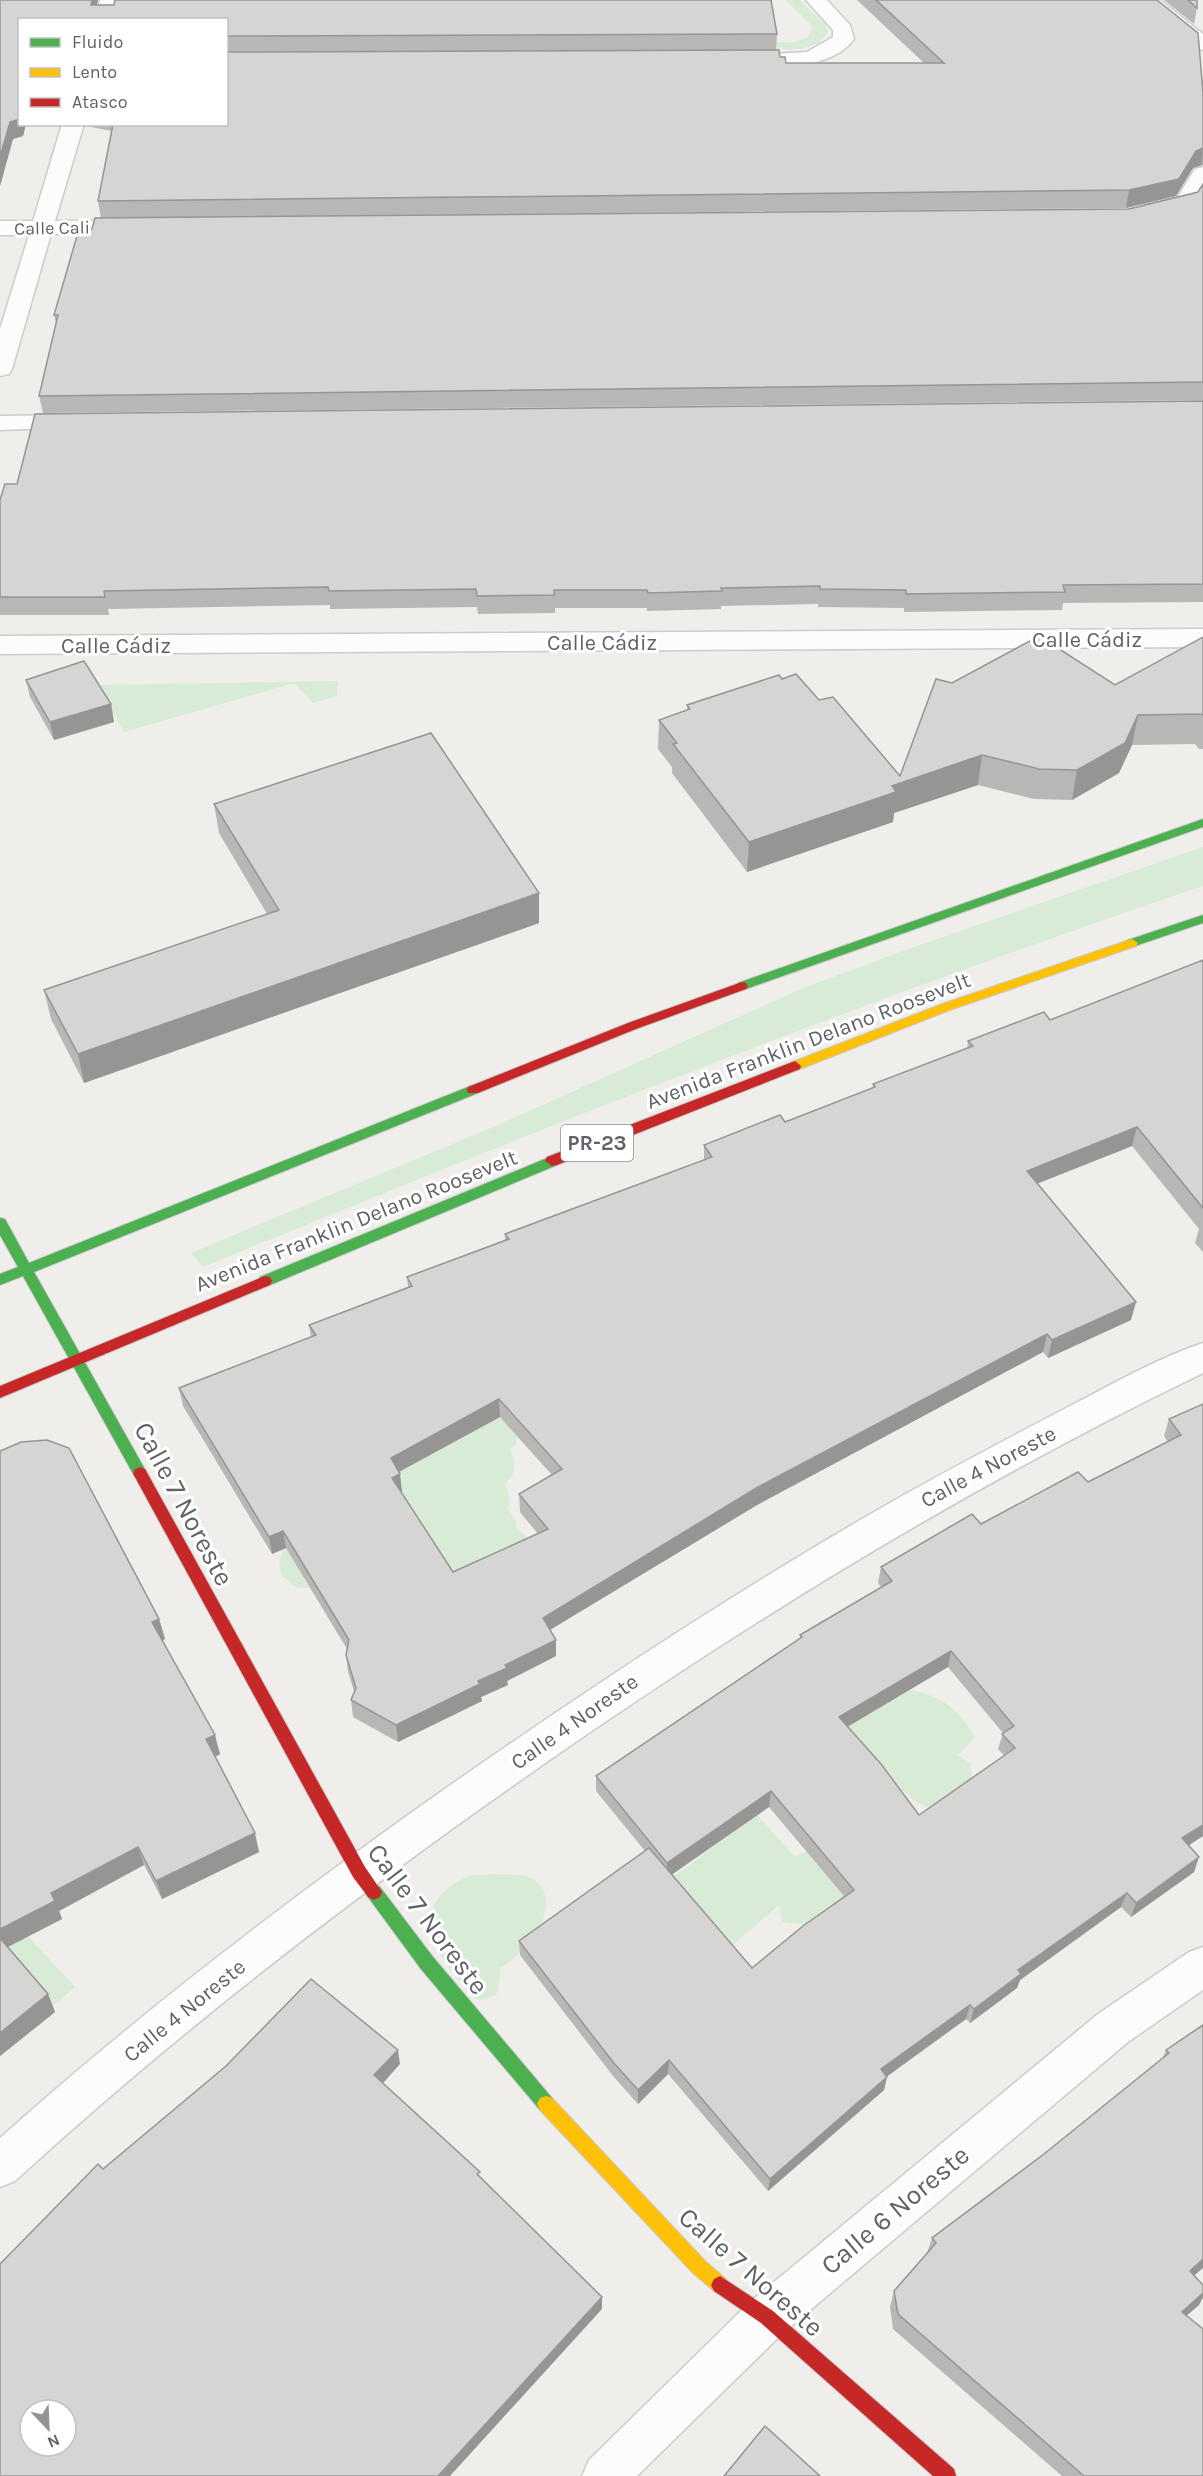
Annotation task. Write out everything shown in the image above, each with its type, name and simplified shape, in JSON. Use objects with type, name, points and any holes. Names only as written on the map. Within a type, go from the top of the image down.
[{"type":"main road","points":[[0,1280],[633,1026],[861,942],[1203,823]]},
{"type":"main road","name":"Avenida Franklin Delano Roosevelt","points":[[0,1392],[76,1358],[547,1163],[946,1007],[1203,919]]},
{"type":"main road","name":"Calle 7 Noreste","points":[[0,1223],[359,1872],[427,1963],[542,2101],[699,2267],[727,2291],[767,2317],[947,2476]]},
{"type":"street","points":[[106,18],[110,0]]},
{"type":"street","points":[[714,60],[814,57],[836,48],[844,39],[843,29],[816,0]]},
{"type":"street","points":[[1147,0],[1203,44]]},
{"type":"street","points":[[0,369],[72,126]]},
{"type":"street","points":[[1126,217],[1185,203],[1203,174]]},
{"type":"street","name":"Calle Cali","points":[[0,228],[161,227]]},
{"type":"street","points":[[0,423],[95,422]]},
{"type":"street","name":"Calle Cádiz","points":[[0,645],[1203,638]]},
{"type":"street","name":"Calle 4 Noreste","points":[[0,2166],[160,2027],[359,1872],[604,1698],[780,1586],[907,1509],[1035,1439],[1203,1357]]},
{"type":"street","name":"Calle 6 Noreste","points":[[605,2476],[767,2317],[1113,2028],[1203,1966]]},
{"type":"green space","points":[[786,0],[799,0],[824,23],[828,32],[819,43],[801,49],[691,49],[690,43],[794,42],[807,38],[813,27]]},
{"type":"green space","points":[[338,681],[337,696],[313,703],[295,684],[291,684],[124,732],[98,685]]},
{"type":"green space","points":[[1203,847],[1203,886],[950,974],[700,1068],[203,1267],[191,1253],[496,1126],[801,989],[911,948]]},
{"type":"green space","points":[[511,1416],[509,1427],[518,1437],[515,1446],[510,1449],[514,1463],[512,1476],[505,1484],[510,1498],[508,1509],[516,1521],[516,1527],[528,1539],[449,1592],[294,1561],[309,1588],[298,1588],[281,1575],[279,1562],[284,1549],[369,1437],[446,1447],[492,1421]]},
{"type":"green space","points":[[908,1689],[930,1695],[948,1705],[962,1718],[975,1737],[958,1755],[970,1763],[973,1783],[940,1813],[913,1800],[897,1785],[878,1780],[838,1711]]},
{"type":"green space","points":[[757,1815],[794,1856],[813,1850],[859,1899],[805,1925],[782,1922],[779,1905],[725,1952],[665,1883]]},
{"type":"green space","points":[[473,1875],[524,1875],[541,1886],[546,1898],[545,1911],[533,1938],[512,1960],[501,1967],[497,1995],[477,2001],[440,1954],[431,1922],[432,1911],[442,1893]]},
{"type":"green space","points":[[0,1906],[75,1987],[51,2007],[0,1959]]},
{"type":"building","points":[[0,0],[92,0],[91,5],[114,5],[115,0],[771,0],[777,34],[228,36],[228,18],[18,18],[18,120],[10,122],[0,157]]},
{"type":"building","points":[[876,0],[1157,0],[1198,33],[1203,93],[1203,148],[1196,151],[1179,179],[1129,190],[98,201],[113,126],[228,126],[228,52],[779,50],[780,57],[785,57],[786,63],[944,63]]},
{"type":"building","points":[[1188,0],[1197,0],[1197,8]]},
{"type":"building","points":[[1203,184],[1203,382],[39,396],[58,315],[54,315],[79,229],[92,229],[95,218],[1129,209],[1198,192]]},
{"type":"building","points":[[1203,401],[1203,584],[1063,585],[1065,592],[906,594],[906,590],[820,589],[820,586],[721,588],[722,591],[648,593],[647,590],[554,590],[554,595],[477,596],[476,589],[329,591],[328,587],[104,591],[105,597],[0,597],[0,500],[5,484],[17,484],[35,414]]},
{"type":"building","points":[[1039,636],[1115,685],[1203,637],[1203,715],[1138,715],[1125,743],[1077,770],[1039,769],[982,755],[892,786],[896,792],[749,842],[673,744],[677,743],[659,720],[690,709],[687,705],[779,675],[782,679],[796,674],[819,700],[833,697],[900,776],[936,679],[952,683]]},
{"type":"building","points":[[84,661],[111,704],[50,722],[26,680]]},
{"type":"building","points":[[431,733],[539,893],[78,1054],[44,990],[279,910],[214,804]]},
{"type":"building","points":[[1203,960],[1203,1208],[1137,1127],[1027,1171],[1136,1302],[1052,1340],[1047,1334],[758,1487],[543,1618],[556,1640],[505,1665],[507,1668],[478,1681],[480,1684],[396,1725],[351,1700],[356,1688],[346,1655],[349,1640],[283,1531],[269,1537],[179,1388],[316,1335],[309,1325],[412,1286],[407,1277],[509,1239],[505,1234],[712,1157],[704,1145],[780,1115],[785,1122],[875,1087],[873,1084],[973,1046],[968,1041],[1044,1012],[1050,1020]],"holes":[[[499,1399],[562,1469],[519,1494],[548,1529],[453,1572],[392,1478],[400,1474],[391,1458]]]},
{"type":"building","points":[[1203,1404],[1203,1825],[1182,1838],[1199,1857],[1136,1903],[1127,1893],[1018,1970],[1021,1974],[974,2009],[970,2005],[881,2069],[887,2077],[770,2179],[669,2060],[638,2090],[613,2062],[519,1941],[649,1848],[752,1968],[803,1926],[854,1890],[771,1791],[667,1863],[596,1776],[802,1637],[800,1635],[892,1581],[881,1567],[972,1514],[981,1524],[1078,1472],[1088,1482],[1181,1435],[1169,1419]],"holes":[[[951,1651],[1014,1726],[1002,1734],[1015,1748],[919,1815],[881,1764],[839,1717]]]},
{"type":"building","points":[[47,1440],[69,1448],[159,1619],[152,1622],[215,1735],[206,1739],[255,1833],[156,1881],[138,1847],[51,1893],[55,1901],[0,1929],[0,1451],[21,1442]]},
{"type":"building","points":[[0,1938],[48,1994],[0,2033]]},
{"type":"building","points":[[311,1979],[398,2050],[374,2075],[480,2172],[477,2174],[602,2297],[438,2476],[0,2476],[0,2264],[98,2164],[103,2169],[226,2066]]},
{"type":"building","points":[[1203,2025],[1203,2259],[1190,2271],[1203,2285],[1203,2293],[1182,2312],[1203,2329],[1203,2476],[1084,2476],[898,2314],[894,2291],[936,2243],[932,2238],[1044,2154],[1169,2053],[1166,2050]]},
{"type":"building","points":[[765,2426],[820,2476],[724,2476]]},
{"type":"traffic: fast","points":[[742,986],[1203,823]]},
{"type":"traffic: fast","points":[[1132,943],[1203,919]]},
{"type":"traffic: fast","points":[[0,1280],[473,1090]]},
{"type":"traffic: fast","points":[[265,1281],[552,1161]]},
{"type":"traffic: fast","points":[[0,1223],[140,1473]]},
{"type":"traffic: fast","points":[[374,1892],[427,1963],[546,2104]]},
{"type":"traffic: slow","points":[[795,1066],[946,1007],[1132,943]]},
{"type":"traffic: slow","points":[[546,2104],[699,2267],[720,2285]]},
{"type":"traffic: jam","points":[[473,1090],[632,1026],[742,986]]},
{"type":"traffic: jam","points":[[552,1161],[795,1066]]},
{"type":"traffic: jam","points":[[0,1392],[265,1281]]},
{"type":"traffic: jam","points":[[140,1473],[359,1872],[374,1892]]},
{"type":"traffic: jam","points":[[720,2285],[767,2317],[947,2476]]}]
